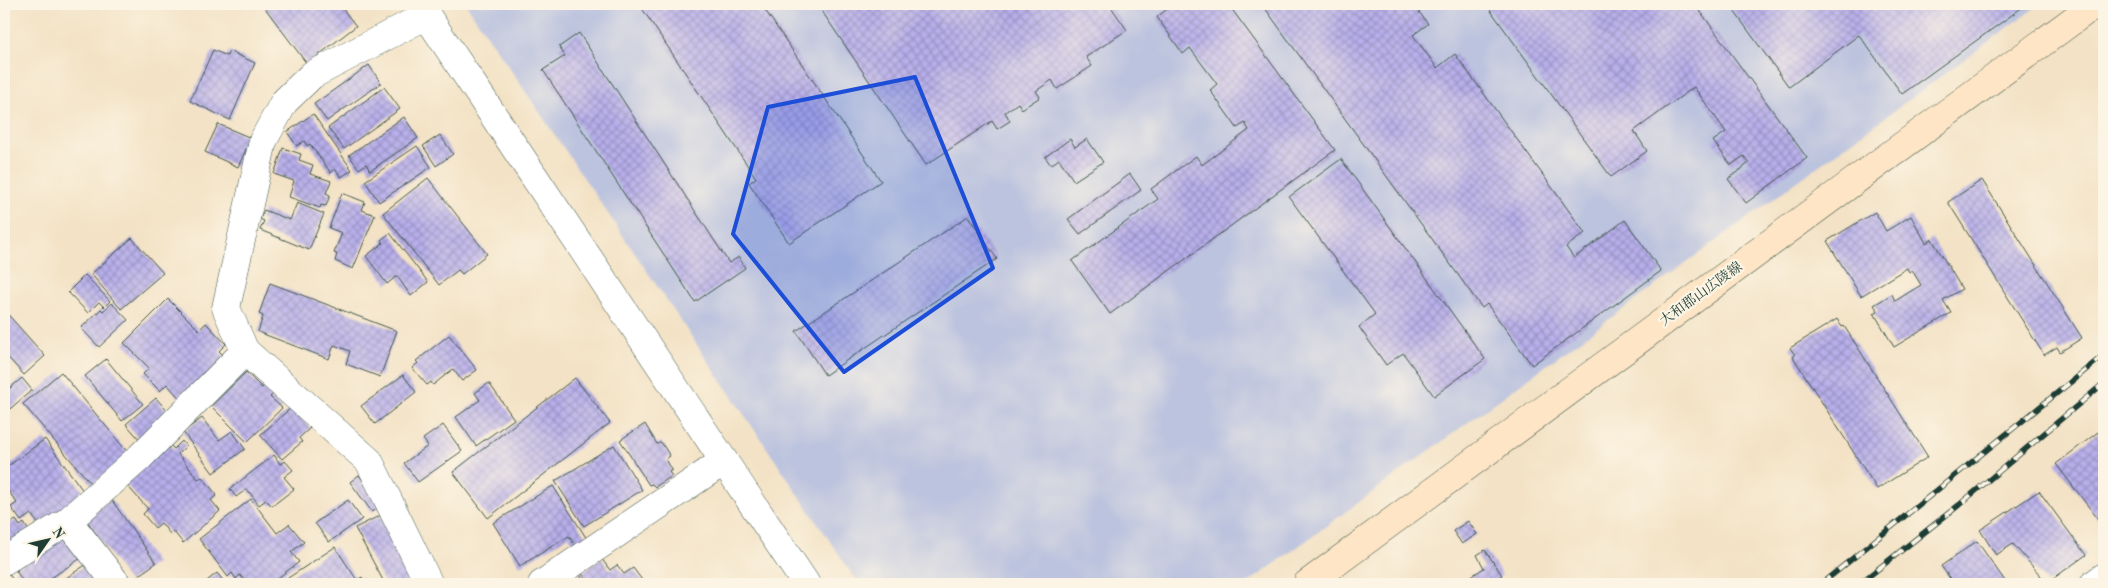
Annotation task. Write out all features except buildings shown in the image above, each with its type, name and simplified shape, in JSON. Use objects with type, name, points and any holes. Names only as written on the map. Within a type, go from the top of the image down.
[{"type":"main road","name":"大和郡山広陵線","points":[[1307,584],[2095,4]]},
{"type":"street","points":[[430,584],[369,461],[245,351],[226,308],[263,141],[284,102],[312,75],[422,10],[806,584]]},
{"type":"street","points":[[4,562],[68,521],[140,457],[245,351]]},
{"type":"street","points":[[542,584],[724,460]]},
{"type":"street","points":[[68,521],[117,584]]},
{"type":"street","points":[[2094,584],[2104,577]]},
{"type":"highlighted area","points":[[915,77],[993,268],[844,372],[733,234],[768,107]]},
{"type":"shaded area","points":[[466,4],[2040,4],[1247,584],[859,584]]},
{"type":"railway","points":[[1821,584],[2104,355]]},
{"type":"railway","points":[[1859,584],[1959,505],[2104,383]]}]
